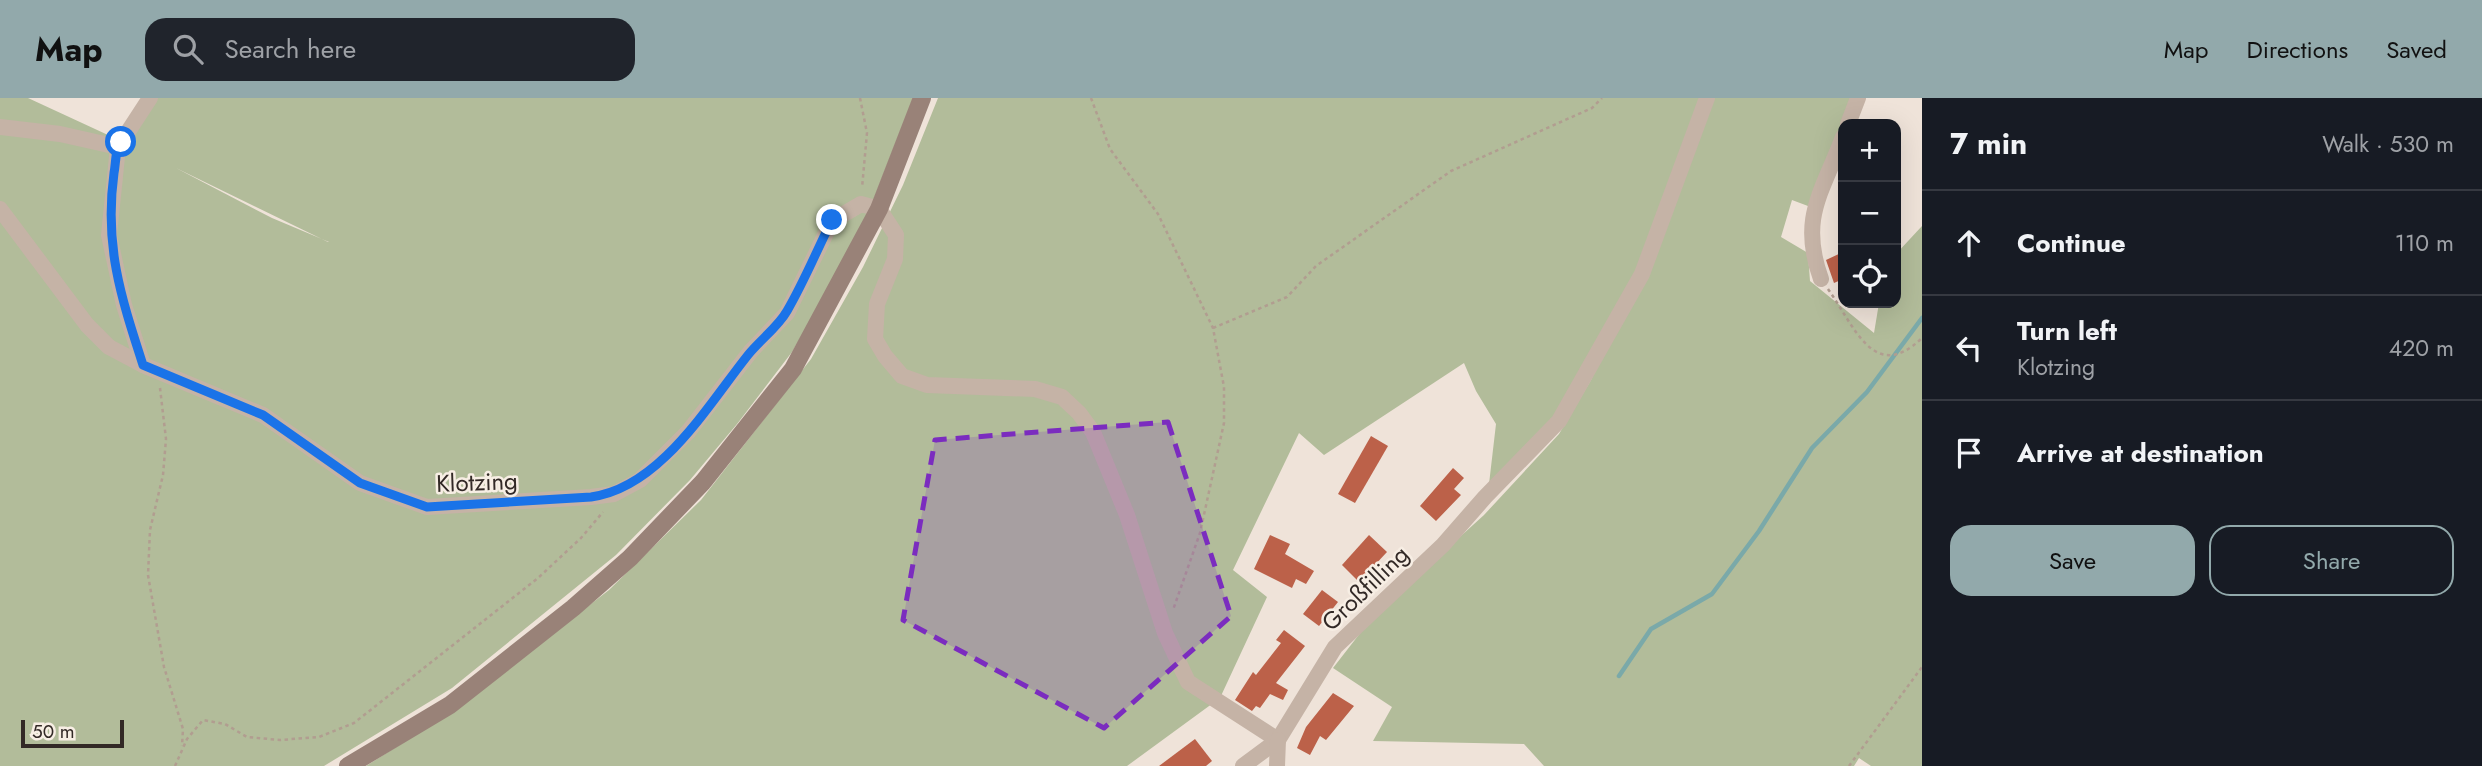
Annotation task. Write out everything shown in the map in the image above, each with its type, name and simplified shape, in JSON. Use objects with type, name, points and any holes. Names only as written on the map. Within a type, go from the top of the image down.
[{"type":"main road","points":[[348,766],[450,705],[573,608],[630,558],[703,482],[793,369],[879,209],[922,98]]},
{"type":"street","points":[[150,98],[118,147],[109,235],[124,305],[150,368]]},
{"type":"street","name":"Großfilling","points":[[1243,766],[1278,740],[1335,647],[1444,545],[1485,497],[1559,421],[1642,274],[1707,98]]},
{"type":"street","points":[[1850,119],[1858,98]]},
{"type":"street","points":[[0,127],[60,134],[118,147]]},
{"type":"street","points":[[1821,279],[1814,258],[1811,217],[1838,150]]},
{"type":"street","points":[[861,204],[879,209],[896,235],[895,259],[877,304],[875,339],[885,356],[902,376],[928,385],[1035,389],[1062,397],[1079,412],[1093,432],[1127,515],[1165,633],[1188,682],[1278,740]]},
{"type":"street","name":"Klotzing","points":[[0,209],[87,325],[109,347],[150,368],[263,415],[360,483],[427,507],[614,494],[640,480],[688,432],[751,351],[786,313],[832,220],[861,204]]},
{"type":"street","name":"Großfilling","points":[[1277,766],[1278,740]]},
{"type":"path","points":[[860,98],[867,133],[861,204]]},
{"type":"path","points":[[1091,98],[1110,149],[1158,214],[1213,328],[1224,387],[1224,423],[1200,533],[1165,633]]},
{"type":"path","points":[[1213,328],[1287,297],[1316,266],[1451,171],[1592,108],[1602,98]]},
{"type":"path","points":[[1821,279],[1873,352],[1889,358],[1908,351],[1922,338]]},
{"type":"path","points":[[150,368],[166,439],[163,475],[150,530],[148,575],[164,667],[183,729],[182,748],[176,766]]},
{"type":"path","points":[[182,748],[203,720],[225,724],[247,737],[280,740],[319,737],[355,723],[538,578],[581,538],[614,494]]},
{"type":"path","points":[[1849,766],[1922,667]]},
{"type":"highlighted area","points":[[1168,422],[1231,616],[1104,728],[903,620],[935,440]]},
{"type":"green space","points":[[0,98],[28,98],[121,141],[150,98],[913,98],[859,237],[792,352],[737,424],[690,480],[616,555],[452,688],[324,766],[0,766]],"holes":[[[176,168],[322,239],[272,218]]]},
{"type":"green space","points":[[938,98],[1703,98],[1639,273],[1558,414],[1489,484],[1496,424],[1476,391],[1464,363],[1324,455],[1299,433],[1233,570],[1267,597],[1220,698],[1127,766],[366,766],[444,717],[609,590],[701,500],[811,359],[863,267],[903,185]]},
{"type":"green space","points":[[1710,98],[1852,98],[1843,119],[1838,119],[1838,132],[1808,206],[1792,200],[1781,237],[1808,253],[1810,281],[1838,304],[1838,308],[1843,308],[1874,333],[1878,308],[1901,308],[1901,249],[1922,226],[1922,766],[1871,766],[1859,758],[1854,766],[1544,766],[1524,744],[1373,741],[1392,707],[1333,668],[1375,614],[1484,515],[1559,434],[1591,380]]},
{"type":"building","points":[[1838,254],[1838,281],[1834,283],[1826,260]]},
{"type":"building","points":[[1371,436],[1388,446],[1355,503],[1338,494]]},
{"type":"building","points":[[1453,468],[1464,478],[1454,489],[1461,495],[1436,521],[1420,506]]},
{"type":"building","points":[[1270,535],[1290,544],[1285,554],[1314,571],[1306,584],[1296,579],[1292,588],[1254,569]]},
{"type":"building","points":[[1369,535],[1387,552],[1359,582],[1342,565]]},
{"type":"building","points":[[1322,590],[1338,602],[1319,626],[1303,614]]},
{"type":"building","points":[[1284,630],[1305,646],[1276,683],[1288,690],[1283,700],[1270,694],[1260,708],[1256,706],[1252,711],[1235,700],[1253,672],[1256,675],[1281,643],[1276,640]]},
{"type":"building","points":[[1333,693],[1354,706],[1326,740],[1320,736],[1310,755],[1297,748],[1306,727]]},
{"type":"building","points":[[1195,739],[1212,761],[1206,766],[1159,766]]},
{"type":"waterway","points":[[1619,676],[1651,629],[1712,594],[1759,531],[1812,448],[1867,392],[1922,318]]},
{"type":"route","points":[[121,142],[112,188],[109,235],[124,305],[143,365],[263,415],[360,483],[427,507],[591,497],[614,494],[640,480],[688,432],[751,351],[786,313],[832,220]]}]
